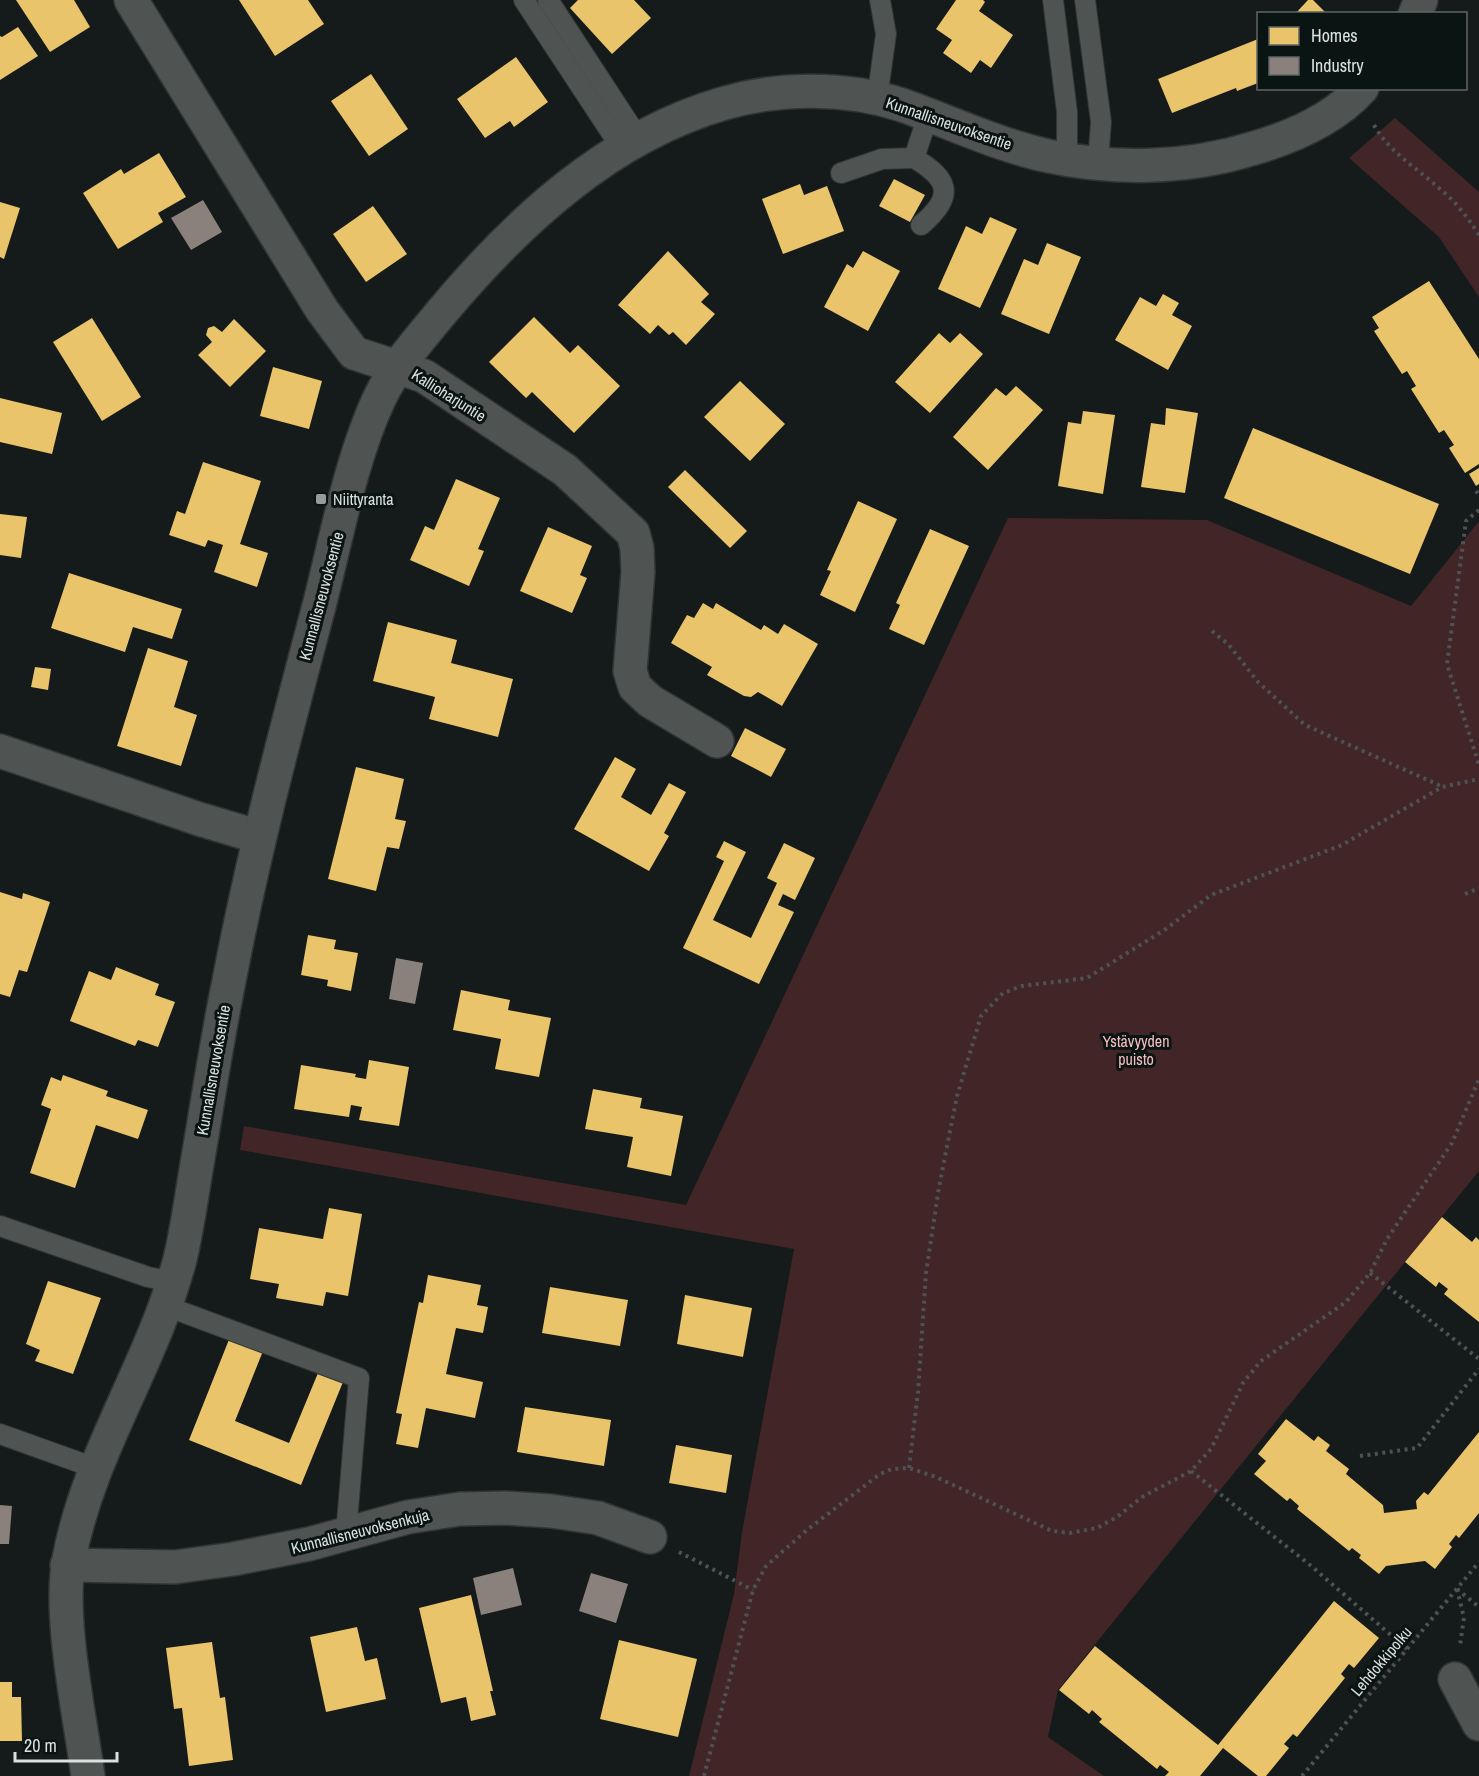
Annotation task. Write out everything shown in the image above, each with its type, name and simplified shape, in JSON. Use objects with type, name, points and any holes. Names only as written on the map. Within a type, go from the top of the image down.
[{"type":"street","name":"Kallioharjuntie","points":[[131,0],[322,310],[354,352],[424,376],[564,470],[633,533],[638,548],[630,671],[635,687],[650,701],[717,741]]},
{"type":"street","name":"Kunnallisneuvoksentie","points":[[88,1776],[70,1649],[67,1565],[95,1468],[169,1294],[181,1254],[228,982],[259,837],[357,463],[380,397],[399,366],[459,292],[519,229],[593,167],[663,125],[745,98],[829,92],[876,99],[897,104],[1048,156],[1168,165],[1214,160],[1270,144],[1363,102]]},
{"type":"street","points":[[0,751],[199,819],[259,837]]},
{"type":"street","name":"Kunnallisneuvoksenkuja","points":[[67,1565],[175,1566],[233,1559],[346,1534],[408,1517],[460,1509],[506,1508],[598,1518],[650,1537]]},
{"type":"street","points":[[1455,1679],[1479,1724]]},
{"type":"lane","points":[[524,0],[630,144]]},
{"type":"lane","points":[[548,0],[630,144]]},
{"type":"lane","points":[[876,99],[886,34],[880,0]]},
{"type":"lane","points":[[1053,0],[1067,112],[1083,160]]},
{"type":"lane","points":[[1083,160],[1101,122],[1084,0]]},
{"type":"lane","points":[[914,158],[928,116]]},
{"type":"lane","points":[[841,173],[882,159],[914,158],[931,168],[943,181],[945,193],[942,202],[921,225]]},
{"type":"lane","points":[[0,1226],[148,1277],[169,1294],[359,1378],[346,1534]]},
{"type":"lane","points":[[0,1434],[95,1468]]},
{"type":"path","points":[[1363,102],[1382,140],[1442,190],[1467,216],[1479,235]]},
{"type":"path","points":[[1479,510],[1466,521],[1447,664],[1479,765]]},
{"type":"path","points":[[1212,631],[1229,645],[1258,682],[1305,725],[1442,787]]},
{"type":"path","points":[[909,1468],[918,1392],[926,1273],[939,1187],[957,1096],[981,1016],[1004,993],[1022,986],[1087,978],[1166,930],[1211,895],[1341,845],[1442,787],[1479,779]]},
{"type":"path","points":[[1466,894],[1479,888]]},
{"type":"path","points":[[704,1776],[753,1590],[766,1566],[807,1530],[880,1474],[892,1469],[909,1468],[936,1477],[1052,1531],[1070,1533],[1097,1528],[1117,1517],[1142,1497],[1191,1471],[1211,1449],[1243,1383],[1261,1361],[1346,1302],[1370,1273],[1393,1230],[1452,1143],[1479,1079]]},
{"type":"path","points":[[1370,1273],[1479,1359]]},
{"type":"path","points":[[1360,1455],[1418,1448],[1479,1369]]},
{"type":"path","points":[[1191,1471],[1310,1565],[1407,1649]]},
{"type":"path","points":[[650,1537],[753,1590]]},
{"type":"path","name":"Lehdokkipolku","points":[[1302,1776],[1479,1562]]},
{"type":"path","points":[[1457,1589],[1479,1607]]},
{"type":"path","points":[[1455,1679],[1464,1618],[1457,1589]]},
{"type":"green space","points":[[1395,118],[1479,192],[1479,297],[1439,237],[1349,158]]},
{"type":"green space","name":"Ystävyyden puisto","points":[[1008,518],[1207,520],[1411,606],[1479,521],[1479,1171],[1058,1690],[1048,1737],[1104,1776],[689,1776],[734,1594],[742,1532],[794,1249],[240,1150],[244,1126],[686,1205]]},
{"type":"building: Homes","points":[[16,0],[74,0],[90,27],[50,52]]},
{"type":"building: Homes","points":[[239,0],[308,0],[324,24],[275,56]]},
{"type":"building: Homes","points":[[578,0],[634,0],[651,18],[612,54],[570,8]]},
{"type":"building: Homes","points":[[956,0],[983,0],[985,2],[979,11],[1013,35],[991,68],[980,60],[971,73],[943,53],[952,40],[936,29]]},
{"type":"building: Homes","points":[[1308,0],[1313,0],[1325,12],[1297,12]]},
{"type":"building: Homes","points":[[18,27],[38,56],[0,80],[0,36]]},
{"type":"building: Homes","points":[[1257,39],[1257,83],[1237,91],[1236,88],[1172,113],[1158,79]]},
{"type":"building: Homes","points":[[516,57],[548,102],[514,127],[510,121],[485,138],[457,99]]},
{"type":"building: Homes","points":[[371,74],[408,129],[369,156],[331,101]]},
{"type":"building: Homes","points":[[159,153],[186,197],[158,213],[163,222],[118,249],[83,193],[121,169],[124,174]]},
{"type":"building: Homes","points":[[894,179],[925,195],[910,222],[879,206]]},
{"type":"building: Homes","points":[[800,184],[804,195],[827,186],[844,231],[783,254],[762,199]]},
{"type":"building: Homes","points":[[0,202],[20,208],[4,259],[0,257]]},
{"type":"building: Homes","points":[[373,206],[407,254],[366,282],[333,234]]},
{"type":"building: Homes","points":[[990,217],[1017,229],[980,308],[938,289],[966,226],[982,234]]},
{"type":"building: Homes","points":[[1047,243],[1081,257],[1049,334],[1001,314],[1024,259],[1038,265]]},
{"type":"building: Homes","points":[[668,251],[709,294],[701,302],[715,314],[686,345],[673,332],[669,335],[658,325],[650,334],[618,305]]},
{"type":"building: Homes","points":[[863,251],[900,271],[868,331],[824,307],[847,264],[853,268]]},
{"type":"building: Homes","points":[[1429,281],[1479,359],[1479,464],[1465,473],[1449,448],[1454,445],[1444,430],[1439,433],[1411,389],[1416,386],[1407,371],[1402,374],[1374,331],[1379,328],[1372,317]]},
{"type":"building: Homes","points":[[1163,294],[1179,303],[1172,315],[1192,326],[1168,370],[1115,340],[1140,297],[1156,306]]},
{"type":"building: Homes","points":[[534,317],[570,353],[578,345],[620,386],[574,433],[532,392],[526,398],[489,362]]},
{"type":"building: Homes","points":[[92,318],[141,397],[102,421],[53,342]]},
{"type":"building: Homes","points":[[234,319],[266,351],[230,387],[198,355],[212,342],[206,335],[208,328],[214,326],[222,332]]},
{"type":"building: Homes","points":[[939,333],[950,343],[960,333],[983,354],[930,413],[895,382]]},
{"type":"building: Homes","points":[[273,367],[322,381],[309,429],[260,416]]},
{"type":"building: Homes","points":[[740,381],[785,424],[750,461],[704,417]]},
{"type":"building: Homes","points":[[1016,386],[1043,410],[988,470],[953,437],[996,388],[1006,396]]},
{"type":"building: Homes","points":[[0,398],[62,413],[52,454],[0,442]]},
{"type":"building: Homes","points":[[1166,408],[1198,413],[1185,493],[1141,487],[1151,423],[1165,425]]},
{"type":"building: Homes","points":[[1083,411],[1115,415],[1103,494],[1058,486],[1068,422],[1081,424]]},
{"type":"building: Homes","points":[[1253,428],[1439,504],[1410,574],[1224,498]]},
{"type":"building: Homes","points":[[203,462],[261,481],[240,544],[268,553],[257,587],[214,572],[223,545],[208,540],[205,547],[169,535],[177,511],[185,514]]},
{"type":"building: Homes","points":[[1479,468],[1479,484],[1476,486],[1469,474]]},
{"type":"building: Homes","points":[[685,470],[747,531],[730,548],[668,487]]},
{"type":"building: Homes","points":[[456,479],[500,498],[478,549],[484,551],[469,586],[410,560],[425,526],[434,530]]},
{"type":"building: Homes","points":[[858,501],[897,519],[855,612],[820,595],[831,571],[827,570]]},
{"type":"building: Homes","points":[[0,514],[27,517],[21,558],[0,555]]},
{"type":"building: Homes","points":[[548,527],[592,546],[580,575],[587,578],[572,613],[520,591]]},
{"type":"building: Homes","points":[[930,529],[969,546],[924,645],[889,629],[900,605],[896,603]]},
{"type":"building: Homes","points":[[69,573],[182,609],[172,639],[133,627],[125,652],[51,628]]},
{"type":"building: Homes","points":[[703,603],[713,609],[716,603],[761,630],[764,625],[778,634],[784,624],[818,644],[782,706],[758,692],[751,697],[744,696],[707,675],[712,667],[671,643],[687,615],[694,618]]},
{"type":"building: Homes","points":[[388,622],[457,640],[451,663],[513,679],[498,737],[429,719],[435,697],[373,681]]},
{"type":"building: Homes","points":[[148,648],[188,661],[174,707],[197,715],[181,766],[117,746]]},
{"type":"building: Homes","points":[[35,667],[51,669],[48,690],[31,687]]},
{"type":"building: Homes","points":[[745,728],[786,749],[771,777],[731,756]]},
{"type":"building: Homes","points":[[615,757],[636,769],[621,797],[651,815],[669,783],[686,792],[664,833],[669,836],[649,871],[574,829]]},
{"type":"building: Homes","points":[[356,767],[404,779],[395,819],[406,821],[399,849],[387,847],[376,891],[328,879]]},
{"type":"building: Homes","points":[[724,841],[746,852],[713,920],[751,938],[777,883],[767,878],[784,843],[815,858],[795,900],[783,894],[778,905],[794,912],[759,984],[683,948],[724,861],[716,857]]},
{"type":"building: Homes","points":[[0,892],[22,899],[23,893],[50,902],[27,972],[19,970],[10,997],[0,994]]},
{"type":"building: Homes","points":[[308,935],[336,940],[334,949],[358,953],[351,991],[327,986],[328,980],[301,975]]},
{"type":"building: Homes","points":[[116,967],[159,984],[155,995],[175,1002],[158,1047],[138,1040],[135,1046],[70,1021],[89,971],[111,980]]},
{"type":"building: Homes","points":[[461,990],[510,1000],[508,1010],[551,1018],[539,1077],[495,1069],[501,1039],[453,1030]]},
{"type":"building: Homes","points":[[369,1060],[409,1067],[399,1126],[359,1120],[362,1107],[351,1105],[349,1117],[294,1109],[301,1065],[356,1074],[355,1077],[366,1079]]},
{"type":"building: Homes","points":[[63,1075],[108,1091],[106,1096],[148,1110],[138,1139],[96,1125],[75,1188],[30,1173],[51,1109],[41,1105],[51,1077],[61,1081]]},
{"type":"building: Homes","points":[[593,1089],[642,1098],[640,1108],[683,1116],[671,1176],[627,1167],[633,1137],[585,1129]]},
{"type":"building: Homes","points":[[329,1208],[362,1214],[348,1296],[326,1292],[323,1306],[276,1298],[279,1284],[250,1279],[259,1228],[323,1239]]},
{"type":"building: Homes","points":[[1442,1217],[1472,1242],[1476,1237],[1479,1240],[1479,1322],[1444,1294],[1448,1289],[1439,1282],[1436,1287],[1405,1262]]},
{"type":"building: Homes","points":[[428,1275],[481,1285],[477,1305],[488,1307],[483,1333],[456,1328],[446,1374],[483,1382],[475,1418],[426,1408],[418,1448],[396,1444],[402,1414],[396,1413],[419,1302],[423,1303]]},
{"type":"building: Homes","points":[[48,1281],[101,1298],[73,1374],[35,1361],[40,1350],[26,1344]]},
{"type":"building: Homes","points":[[550,1287],[628,1300],[620,1346],[542,1333]]},
{"type":"building: Homes","points":[[685,1295],[752,1308],[743,1357],[677,1344]]},
{"type":"building: Homes","points":[[230,1337],[263,1351],[235,1421],[289,1443],[318,1373],[343,1382],[301,1485],[189,1440]]},
{"type":"building: Homes","points":[[525,1407],[611,1420],[604,1466],[517,1452]]},
{"type":"building: Homes","points":[[1286,1419],[1314,1441],[1318,1436],[1330,1445],[1326,1451],[1349,1469],[1346,1474],[1383,1505],[1384,1513],[1417,1509],[1416,1501],[1424,1492],[1428,1495],[1479,1432],[1479,1513],[1459,1538],[1456,1535],[1449,1544],[1452,1547],[1435,1569],[1425,1561],[1386,1566],[1379,1574],[1359,1558],[1361,1555],[1352,1548],[1349,1551],[1297,1509],[1299,1506],[1290,1498],[1287,1501],[1254,1474],[1266,1461],[1258,1454]]},
{"type":"building: Homes","points":[[676,1445],[732,1455],[726,1493],[669,1483]]},
{"type":"building: Homes","points":[[471,1595],[493,1691],[490,1691],[496,1715],[471,1721],[466,1697],[441,1703],[419,1608]]},
{"type":"building: Homes","points":[[1334,1601],[1379,1638],[1354,1668],[1349,1664],[1341,1674],[1345,1678],[1297,1737],[1293,1734],[1284,1744],[1289,1748],[1266,1776],[1258,1776],[1223,1748],[1200,1776],[1165,1776],[1169,1772],[1160,1765],[1157,1769],[1099,1722],[1102,1719],[1092,1710],[1089,1714],[1059,1690],[1095,1646],[1218,1745]]},
{"type":"building: Homes","points":[[357,1627],[365,1661],[377,1658],[386,1699],[326,1712],[310,1637]]},
{"type":"building: Homes","points":[[619,1640],[697,1659],[678,1737],[600,1719]]},
{"type":"building: Homes","points":[[212,1642],[220,1698],[225,1697],[233,1760],[189,1766],[182,1708],[174,1709],[166,1648]]},
{"type":"building: Homes","points":[[0,1682],[12,1682],[12,1697],[21,1697],[22,1741],[0,1741]]},
{"type":"building: Industry","points":[[203,200],[222,232],[191,250],[171,218]]},
{"type":"building: Industry","points":[[396,958],[423,963],[415,1004],[389,999]]},
{"type":"building: Industry","points":[[0,1505],[12,1506],[9,1544],[0,1544]]},
{"type":"building: Industry","points":[[513,1568],[522,1605],[481,1615],[473,1578]]},
{"type":"building: Industry","points":[[591,1573],[628,1584],[616,1623],[579,1611]]},
{"type":"place","name":"Niittyranta","points":[[321,499]]}]
